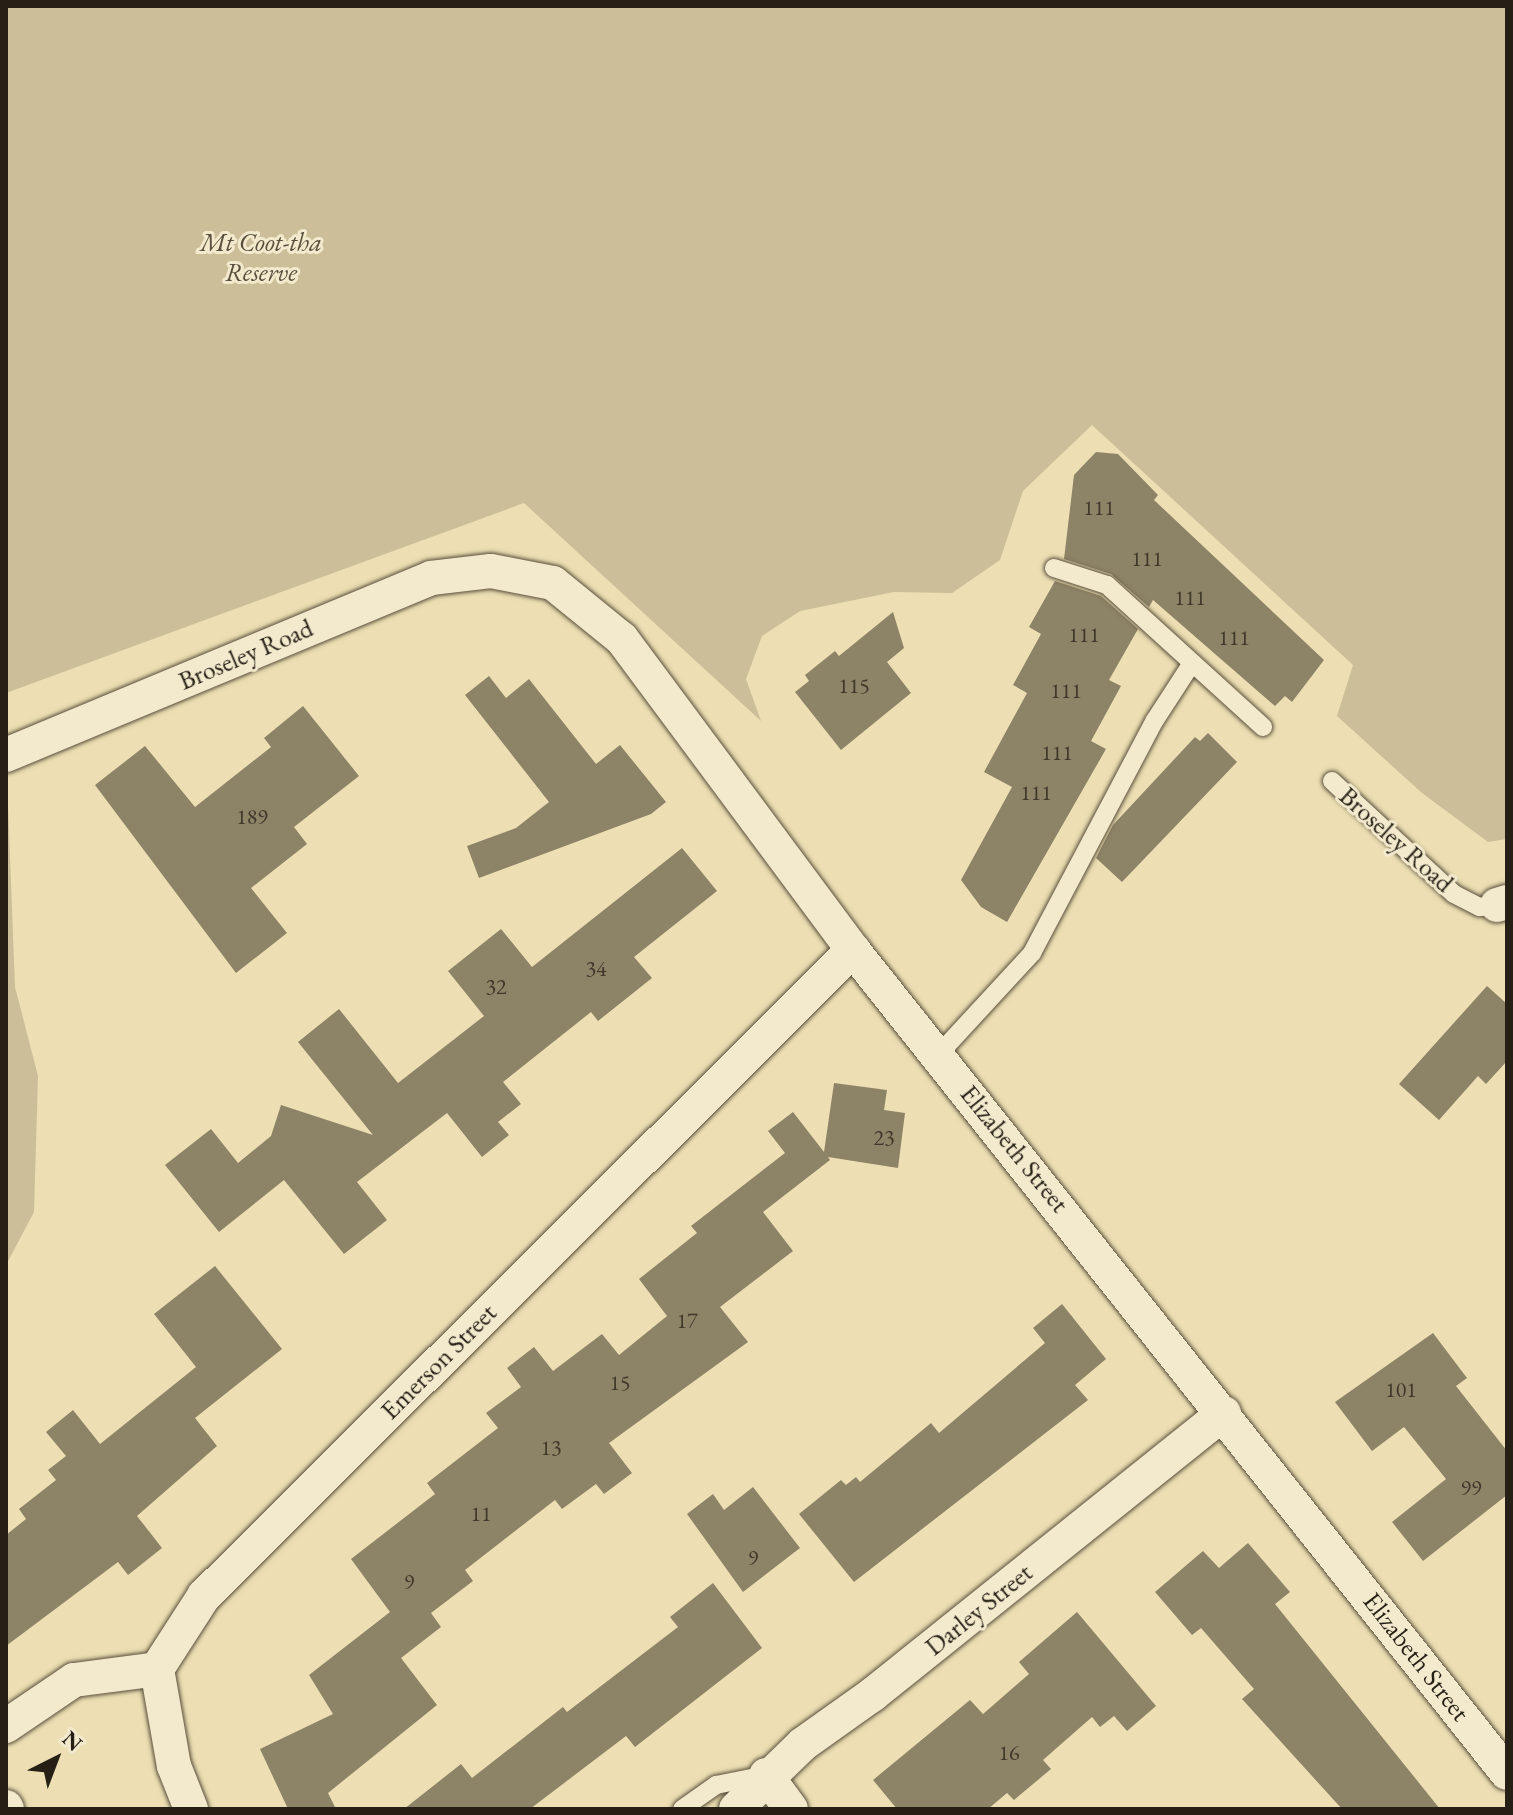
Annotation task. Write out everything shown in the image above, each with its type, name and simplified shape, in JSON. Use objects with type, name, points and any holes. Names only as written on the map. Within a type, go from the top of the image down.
[{"type":"street","name":"Broseley Road","points":[[6,755],[431,578],[491,571]]},
{"type":"street","name":"Elizabeth Street","points":[[491,571],[553,583],[622,639],[853,950],[1224,1413],[1507,1773]]},
{"type":"street","name":"Emerson Street","points":[[157,1669],[204,1596],[853,950]]},
{"type":"street","name":"Darley Street","points":[[736,1809],[766,1775],[1224,1413]]},
{"type":"street","points":[[6,1726],[74,1680],[157,1669],[174,1766],[191,1809]]},
{"type":"street","points":[[766,1775],[791,1809]]},
{"type":"lane","points":[[1054,568],[1107,585],[1263,727]]},
{"type":"lane","points":[[938,1055],[1032,953],[1155,720],[1192,663]]},
{"type":"lane","name":"Broseley Road","points":[[1332,781],[1454,894],[1480,907],[1502,903]]},
{"type":"lane","points":[[682,1809],[716,1785],[766,1775]]},
{"type":"green space","name":"Mt Coot-tha Reserve","points":[[6,6],[1507,6],[1507,839],[1488,842],[1422,793],[1337,716],[1353,665],[1092,425],[1023,491],[1000,560],[952,593],[894,592],[800,611],[762,636],[746,679],[761,721],[524,503],[6,693]]},
{"type":"green space","points":[[6,752],[15,987],[38,1076],[34,1212],[6,1265]]},
{"type":"building","points":[[1096,452],[1118,454],[1158,495],[1154,500],[1324,660],[1292,702],[1285,696],[1275,706],[1153,600],[1149,607],[1111,574],[1064,559],[1074,475]]},
{"type":"building","points":[[1055,581],[1101,596],[1138,629],[1109,680],[1121,686],[1091,741],[1106,749],[1007,922],[981,907],[961,880],[1012,787],[984,772],[1027,693],[1013,685],[1041,634],[1029,627]]},
{"type":"building","points":[[893,612],[904,648],[887,662],[911,693],[841,750],[795,692],[809,681],[805,675],[835,651],[839,656]]},
{"type":"building","points":[[489,676],[506,698],[529,679],[596,764],[620,745],[666,802],[651,814],[479,878],[467,846],[516,828],[549,802],[465,695]]},
{"type":"building","points":[[303,706],[359,776],[294,827],[307,844],[251,888],[287,933],[236,973],[95,785],[145,746],[195,807],[271,747],[264,738]]},
{"type":"building","points":[[1208,733],[1237,762],[1122,882],[1096,858],[1113,825],[1195,737],[1200,741]]},
{"type":"building","points":[[682,848],[717,891],[634,957],[652,978],[598,1021],[591,1012],[503,1082],[521,1104],[498,1122],[509,1135],[482,1157],[447,1113],[357,1182],[387,1220],[344,1254],[284,1180],[219,1232],[165,1165],[211,1129],[238,1163],[271,1136],[281,1105],[373,1135],[298,1042],[339,1009],[398,1083],[484,1016],[448,971],[501,929],[532,967]]},
{"type":"building","points":[[1487,986],[1507,1004],[1507,1061],[1486,1084],[1478,1076],[1439,1120],[1399,1084]]},
{"type":"building","points":[[834,1083],[887,1090],[884,1110],[905,1113],[898,1168],[828,1157],[830,1160],[763,1212],[793,1251],[720,1307],[748,1342],[609,1443],[632,1473],[604,1494],[596,1484],[562,1509],[555,1500],[465,1570],[473,1581],[431,1613],[441,1627],[401,1658],[437,1705],[328,1793],[336,1809],[288,1809],[260,1749],[333,1714],[309,1675],[390,1612],[351,1559],[435,1494],[427,1483],[498,1428],[486,1413],[521,1387],[507,1368],[534,1347],[553,1371],[602,1334],[619,1355],[667,1316],[639,1279],[697,1233],[691,1226],[785,1153],[768,1131],[793,1112],[824,1152]]},
{"type":"building","points":[[215,1266],[282,1349],[195,1418],[217,1446],[137,1516],[162,1548],[128,1575],[118,1562],[6,1646],[6,1535],[26,1519],[19,1509],[56,1480],[48,1470],[66,1456],[46,1432],[73,1410],[100,1444],[196,1367],[154,1314]]},
{"type":"building","points":[[1062,1304],[1106,1359],[1075,1385],[1088,1400],[854,1582],[799,1514],[841,1480],[846,1485],[856,1477],[860,1482],[931,1423],[939,1433],[1045,1343],[1033,1328]]},
{"type":"building","points":[[1433,1333],[1467,1378],[1456,1386],[1507,1451],[1507,1495],[1423,1561],[1392,1522],[1446,1479],[1404,1427],[1372,1451],[1335,1402]]},
{"type":"building","points":[[753,1487],[800,1548],[743,1592],[687,1514],[713,1494],[724,1510]]},
{"type":"building","points":[[1248,1543],[1290,1592],[1275,1604],[1440,1809],[1342,1809],[1242,1699],[1254,1689],[1201,1628],[1192,1635],[1155,1592],[1203,1551],[1219,1568]]},
{"type":"building","points":[[713,1583],[762,1648],[635,1747],[626,1736],[530,1809],[404,1809],[461,1764],[472,1778],[563,1707],[567,1712],[678,1627],[670,1617]]},
{"type":"building","points":[[1077,1612],[1156,1706],[1127,1731],[1114,1716],[1100,1727],[1092,1717],[1043,1760],[1051,1769],[1014,1800],[1007,1793],[988,1809],[897,1809],[873,1780],[970,1700],[983,1714],[1029,1674],[1019,1662]]}]
